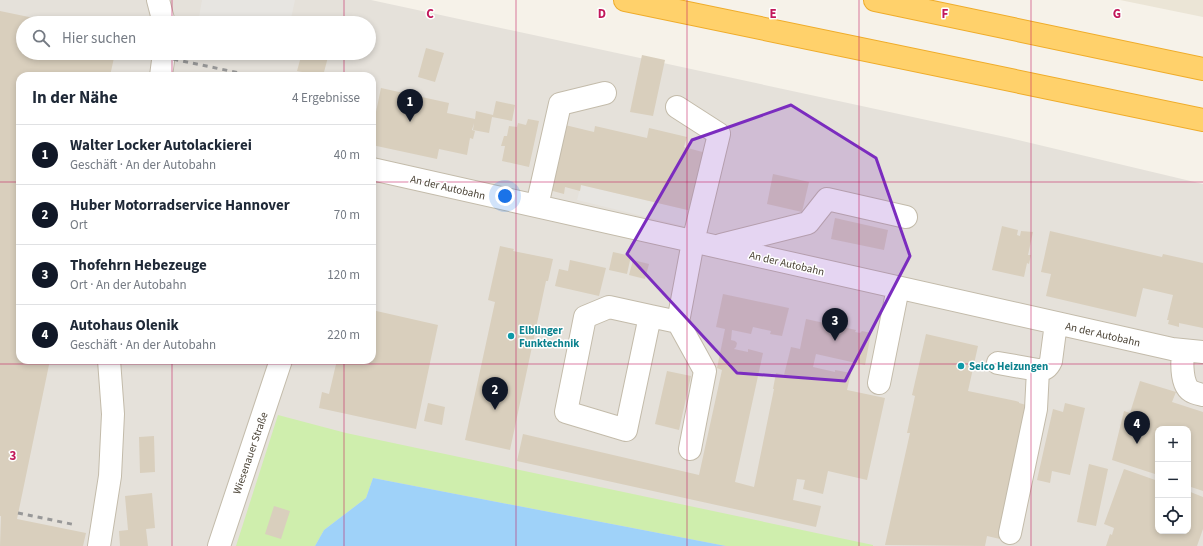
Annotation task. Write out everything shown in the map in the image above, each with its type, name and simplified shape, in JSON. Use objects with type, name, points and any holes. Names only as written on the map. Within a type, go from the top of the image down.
[{"type":"highway","points":[[625,0],[1203,120]]},
{"type":"highway","points":[[875,0],[1203,69]]},
{"type":"street","points":[[158,0],[162,16]]},
{"type":"street","points":[[162,72],[163,60]]},
{"type":"street","points":[[537,206],[560,104],[605,92]]},
{"type":"street","points":[[677,107],[719,134],[693,242],[678,322],[705,371],[690,449]]},
{"type":"street","name":"An der Autobahn","points":[[376,171],[1056,323],[1193,351]]},
{"type":"street","points":[[716,247],[808,223],[827,199],[906,217]]},
{"type":"street","points":[[878,382],[898,288]]},
{"type":"street","points":[[650,316],[626,430],[566,412],[585,317],[609,307],[678,322]]},
{"type":"street","points":[[998,363],[1044,370],[1048,367],[1051,361],[1056,323]]},
{"type":"street","points":[[1193,351],[1183,358],[1184,384],[1190,390],[1203,395]]},
{"type":"street","points":[[99,546],[110,468],[113,414],[109,364]]},
{"type":"street","name":"Wiesenauer Straße","points":[[219,546],[280,364]]},
{"type":"street","points":[[1010,533],[1036,409],[1038,370]]},
{"type":"highlighted area","points":[[791,105],[876,158],[910,256],[845,381],[737,373],[627,254],[692,140]]},
{"type":"shaded area","points":[[0,0],[371,0],[1010,138],[1203,184],[1203,546],[0,546]]},
{"type":"shaded area","points":[[202,0],[295,0],[292,16],[199,16]]},
{"type":"shaded area","points":[[1120,0],[1203,0],[1203,17]]},
{"type":"shaded area","points":[[581,185],[696,212],[692,228],[577,200]]},
{"type":"green space","points":[[278,415],[346,433],[873,546],[726,546],[373,478],[366,498],[324,530],[315,546],[236,546]]},
{"type":"water","points":[[373,478],[726,546],[315,546],[324,530],[366,498]]},
{"type":"building","points":[[0,11],[24,16],[16,16],[16,60],[113,60],[111,72],[16,72],[16,364],[49,364],[17,519],[86,533],[83,546],[0,546]]},
{"type":"building","points":[[426,48],[444,53],[435,82],[418,77]]},
{"type":"building","points":[[642,55],[665,60],[653,116],[630,112]]},
{"type":"building","points":[[300,60],[327,60],[324,72],[297,71]]},
{"type":"building","points":[[381,88],[449,103],[447,113],[475,119],[476,111],[493,115],[496,101],[515,105],[512,121],[492,117],[489,133],[473,130],[474,123],[472,130],[475,131],[473,139],[470,138],[467,155],[439,149],[437,159],[376,146],[376,112]]},
{"type":"building","points":[[528,119],[539,121],[529,167],[502,161],[505,146],[501,146],[504,136],[507,136],[509,126],[517,127],[518,123],[526,125]]},
{"type":"building","points":[[565,125],[594,132],[595,126],[647,138],[649,128],[687,137],[684,147],[710,154],[696,212],[581,185],[580,191],[565,187],[564,194],[549,190]]},
{"type":"building","points":[[773,174],[809,182],[802,212],[767,204]]},
{"type":"building","points":[[835,218],[888,230],[884,250],[831,239]]},
{"type":"building","points":[[1002,226],[1018,230],[1017,235],[1020,236],[1021,231],[1033,232],[1028,255],[1031,255],[1029,264],[1027,263],[1024,277],[992,270]]},
{"type":"building","points":[[1050,231],[1162,257],[1163,254],[1203,263],[1203,328],[1179,323],[1179,327],[1168,324],[1169,320],[1167,320],[1173,295],[1143,288],[1136,317],[1046,296],[1051,274],[1041,272]]},
{"type":"building","points":[[500,246],[514,249],[513,251],[553,259],[548,281],[546,281],[510,450],[465,440],[495,302],[488,300]]},
{"type":"building","points":[[613,252],[631,256],[627,274],[609,270]]},
{"type":"building","points":[[570,260],[606,268],[599,296],[555,286],[559,269],[568,271]]},
{"type":"building","points":[[633,260],[649,264],[645,279],[629,275]]},
{"type":"building","points":[[723,294],[789,308],[782,336],[770,334],[771,331],[753,327],[751,334],[732,330],[731,340],[737,343],[734,349],[748,352],[748,349],[763,353],[735,482],[754,487],[776,373],[784,375],[791,347],[800,349],[806,319],[856,330],[855,332],[860,333],[862,331],[871,333],[865,365],[816,354],[813,367],[835,372],[835,370],[851,373],[847,390],[885,398],[867,480],[828,471],[823,494],[803,489],[805,480],[797,479],[793,500],[821,506],[816,527],[517,461],[523,434],[699,475],[722,370],[717,368],[725,329],[716,327]]},
{"type":"building","points":[[376,311],[438,325],[416,429],[319,408],[322,392],[329,394],[336,364],[376,364]]},
{"type":"building","points":[[926,334],[978,346],[968,391],[1016,401],[1030,406],[1000,539],[987,536],[985,546],[885,545],[910,433],[907,433],[915,396],[912,395]]},
{"type":"building","points":[[667,371],[691,376],[679,430],[655,424]]},
{"type":"building","points":[[1140,381],[1176,392],[1172,402],[1203,412],[1203,491],[1191,487],[1191,426],[1155,426],[1155,474],[1112,460],[1124,411],[1130,413]]},
{"type":"building","points":[[428,403],[445,407],[442,425],[424,421]]},
{"type":"building","points":[[1065,403],[1085,408],[1070,475],[1052,471],[1050,483],[1037,480],[1053,409],[1063,412]]},
{"type":"building","points":[[154,436],[155,472],[140,473],[139,437]]},
{"type":"building","points":[[1089,464],[1108,469],[1096,526],[1077,522]]},
{"type":"building","points":[[1124,469],[1155,480],[1155,534],[1191,534],[1191,492],[1203,497],[1203,529],[1197,546],[1106,546],[1110,534],[1112,535],[1114,528],[1104,524]]},
{"type":"building","points":[[152,493],[155,528],[146,529],[148,546],[120,546],[119,531],[128,530],[125,496]]},
{"type":"building","points":[[274,506],[290,511],[281,539],[265,534]]},
{"type":"railway","points":[[177,60],[235,72]]},
{"type":"railway","points":[[18,513],[76,525]]},
{"type":"place","name":"Walter Locker Autolackierei","points":[[410,122]]},
{"type":"place","name":"Elblinger Funktechnik","points":[[511,336]]},
{"type":"place","name":"Thofehrn Hebezeuge","points":[[835,341]]},
{"type":"place","name":"Seico Heizungen","points":[[961,366]]},
{"type":"place","name":"Huber Motorradservice Hannover","points":[[495,410]]},
{"type":"place","name":"Autohaus Olenik","points":[[1137,444]]}]
